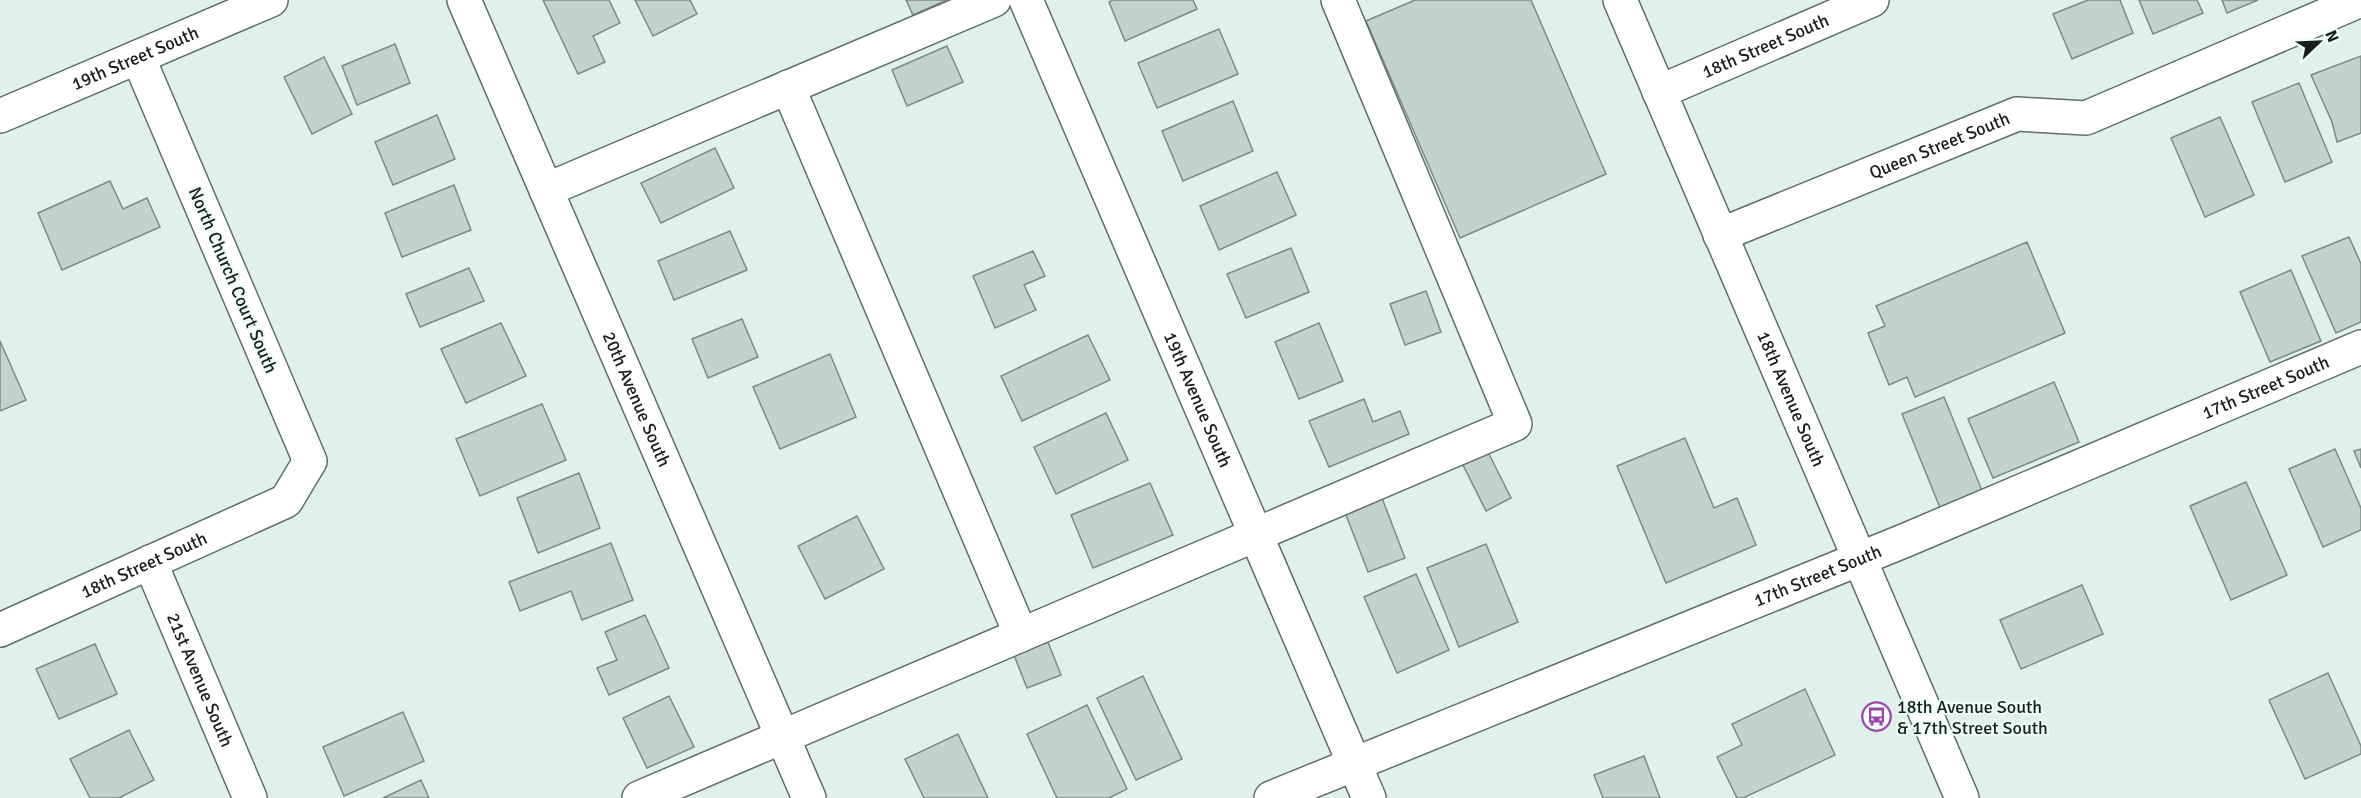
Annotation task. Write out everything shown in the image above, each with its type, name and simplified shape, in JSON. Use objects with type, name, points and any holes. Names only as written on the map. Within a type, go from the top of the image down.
[{"type":"street","name":"19th Street South","points":[[0,116],[271,0]]},
{"type":"street","name":"20th Avenue South","points":[[464,0],[809,798]]},
{"type":"street","points":[[546,190],[994,0]]},
{"type":"street","name":"19th Avenue South","points":[[1026,0],[1369,798]]},
{"type":"street","points":[[639,798],[1515,424],[1338,0]]},
{"type":"street","name":"18th Avenue South","points":[[1620,0],[1962,798]]},
{"type":"street","name":"18th Street South","points":[[1659,92],[1872,0]]},
{"type":"street","name":"Queen Street South","points":[[1720,235],[2017,114],[2086,118],[2361,0]]},
{"type":"street","name":"North Church Court South","points":[[138,57],[310,461],[286,501]]},
{"type":"street","points":[[788,87],[1021,635]]},
{"type":"street","name":"17th Street South","points":[[1271,798],[1859,559],[2361,347]]},
{"type":"street","name":"18th Street South","points":[[0,630],[286,501]]},
{"type":"street","name":"21st Avenue South","points":[[150,562],[250,798]]},
{"type":"building","points":[[543,0],[609,0],[620,23],[593,36],[605,62],[578,74]]},
{"type":"building","points":[[635,0],[690,0],[697,14],[653,36]]},
{"type":"building","points":[[906,0],[947,0],[913,15]]},
{"type":"building","points":[[1113,0],[1193,0],[1197,9],[1125,41],[1109,2]]},
{"type":"building","points":[[1415,0],[1531,0],[1606,174],[1460,238],[1366,21]]},
{"type":"building","points":[[2088,0],[2120,0],[2133,33],[2072,59],[2053,14]]},
{"type":"building","points":[[2139,0],[2197,0],[2203,13],[2153,34]]},
{"type":"building","points":[[2222,0],[2258,0],[2227,13]]},
{"type":"building","points":[[1219,29],[1238,74],[1157,108],[1138,63]]},
{"type":"building","points":[[395,44],[410,83],[357,105],[342,66]]},
{"type":"building","points":[[947,46],[963,82],[907,106],[892,70]]},
{"type":"building","points":[[2361,56],[2361,133],[2337,142],[2332,122],[2311,75]]},
{"type":"building","points":[[324,57],[352,114],[312,134],[284,77]]},
{"type":"building","points":[[2299,83],[2332,162],[2285,182],[2252,102]]},
{"type":"building","points":[[1233,101],[1253,151],[1183,181],[1162,131]]},
{"type":"building","points":[[437,115],[455,159],[393,185],[375,142]]},
{"type":"building","points":[[2220,117],[2254,195],[2205,217],[2171,138]]},
{"type":"building","points":[[715,148],[734,188],[661,223],[641,183]]},
{"type":"building","points":[[1277,172],[1296,215],[1219,250],[1200,206]]},
{"type":"building","points":[[110,181],[123,209],[147,198],[160,227],[62,270],[38,213]]},
{"type":"building","points":[[454,185],[471,230],[402,257],[385,213]]},
{"type":"building","points":[[730,231],[747,270],[674,300],[658,261]]},
{"type":"building","points":[[2349,237],[2361,264],[2361,322],[2336,333],[2302,256]]},
{"type":"building","points":[[2027,242],[2065,333],[1915,397],[1907,377],[1889,385],[1868,333],[1885,326],[1876,306]]},
{"type":"building","points":[[1291,248],[1309,292],[1246,318],[1227,274]]},
{"type":"building","points":[[1033,251],[1045,276],[1024,285],[1036,310],[995,328],[973,276]]},
{"type":"building","points":[[469,268],[484,301],[420,327],[406,294]]},
{"type":"building","points":[[2291,270],[2321,341],[2270,362],[2240,292]]},
{"type":"building","points":[[1426,291],[1441,332],[1405,345],[1390,304]]},
{"type":"building","points":[[742,319],[758,357],[708,378],[692,339]]},
{"type":"building","points":[[501,323],[526,376],[466,403],[441,349]]},
{"type":"building","points":[[1319,323],[1343,381],[1299,399],[1275,342]]},
{"type":"building","points":[[1088,335],[1110,380],[1022,421],[1001,376]]},
{"type":"building","points":[[0,341],[26,400],[0,411]]},
{"type":"building","points":[[830,354],[856,417],[780,449],[753,387]]},
{"type":"building","points":[[2054,382],[2079,442],[1993,478],[1968,419]]},
{"type":"building","points":[[1944,397],[1987,503],[1945,520],[1902,414]]},
{"type":"building","points":[[1364,399],[1373,422],[1400,411],[1409,434],[1329,467],[1309,421]]},
{"type":"building","points":[[542,404],[566,460],[480,496],[456,439]]},
{"type":"building","points":[[1106,413],[1128,460],[1056,494],[1034,447]]},
{"type":"building","points":[[1685,438],[1714,508],[1737,498],[1756,545],[1666,583],[1617,466]]},
{"type":"building","points":[[2335,449],[2361,508],[2361,530],[2323,547],[2289,469]]},
{"type":"building","points":[[2361,449],[2361,468],[2354,451]]},
{"type":"building","points":[[1488,452],[1511,498],[1486,511],[1463,465]]},
{"type":"building","points":[[579,473],[600,528],[538,553],[517,498]]},
{"type":"building","points":[[2246,482],[2287,575],[2231,600],[2190,506]]},
{"type":"building","points":[[1150,483],[1173,535],[1093,568],[1071,515]]},
{"type":"building","points":[[1380,493],[1405,558],[1368,572],[1343,507]]},
{"type":"building","points":[[857,516],[884,569],[825,599],[798,546]]},
{"type":"building","points":[[611,543],[633,600],[582,620],[571,591],[520,611],[509,582]]},
{"type":"building","points":[[1486,544],[1518,622],[1459,647],[1427,568]]},
{"type":"building","points":[[1416,574],[1449,650],[1397,673],[1364,597]]},
{"type":"building","points":[[2082,585],[2103,634],[2021,669],[2000,620]]},
{"type":"building","points":[[645,615],[669,668],[609,695],[597,668],[617,660],[605,632]]},
{"type":"building","points":[[1046,637],[1061,675],[1027,688],[1012,650]]},
{"type":"building","points":[[95,644],[117,694],[59,719],[36,669]]},
{"type":"building","points":[[2328,673],[2361,746],[2361,754],[2305,779],[2269,700]]},
{"type":"building","points":[[1143,676],[1182,759],[1136,780],[1097,698]]},
{"type":"building","points":[[1805,689],[1835,755],[1743,798],[1737,798],[1717,757],[1742,745],[1732,724]]},
{"type":"building","points":[[669,696],[694,747],[647,768],[623,718]]},
{"type":"building","points":[[1087,705],[1127,789],[1109,798],[1057,798],[1027,734]]},
{"type":"building","points":[[403,712],[424,761],[344,796],[323,747]]},
{"type":"building","points":[[129,730],[154,780],[119,798],[90,798],[70,759]]},
{"type":"building","points":[[958,734],[988,798],[924,798],[905,759]]},
{"type":"building","points":[[1644,756],[1660,798],[1603,798],[1594,775]]},
{"type":"building","points":[[421,780],[429,798],[383,798]]},
{"type":"place","name":"18th Avenue South & 17th Street South","points":[[1876,717]]}]
